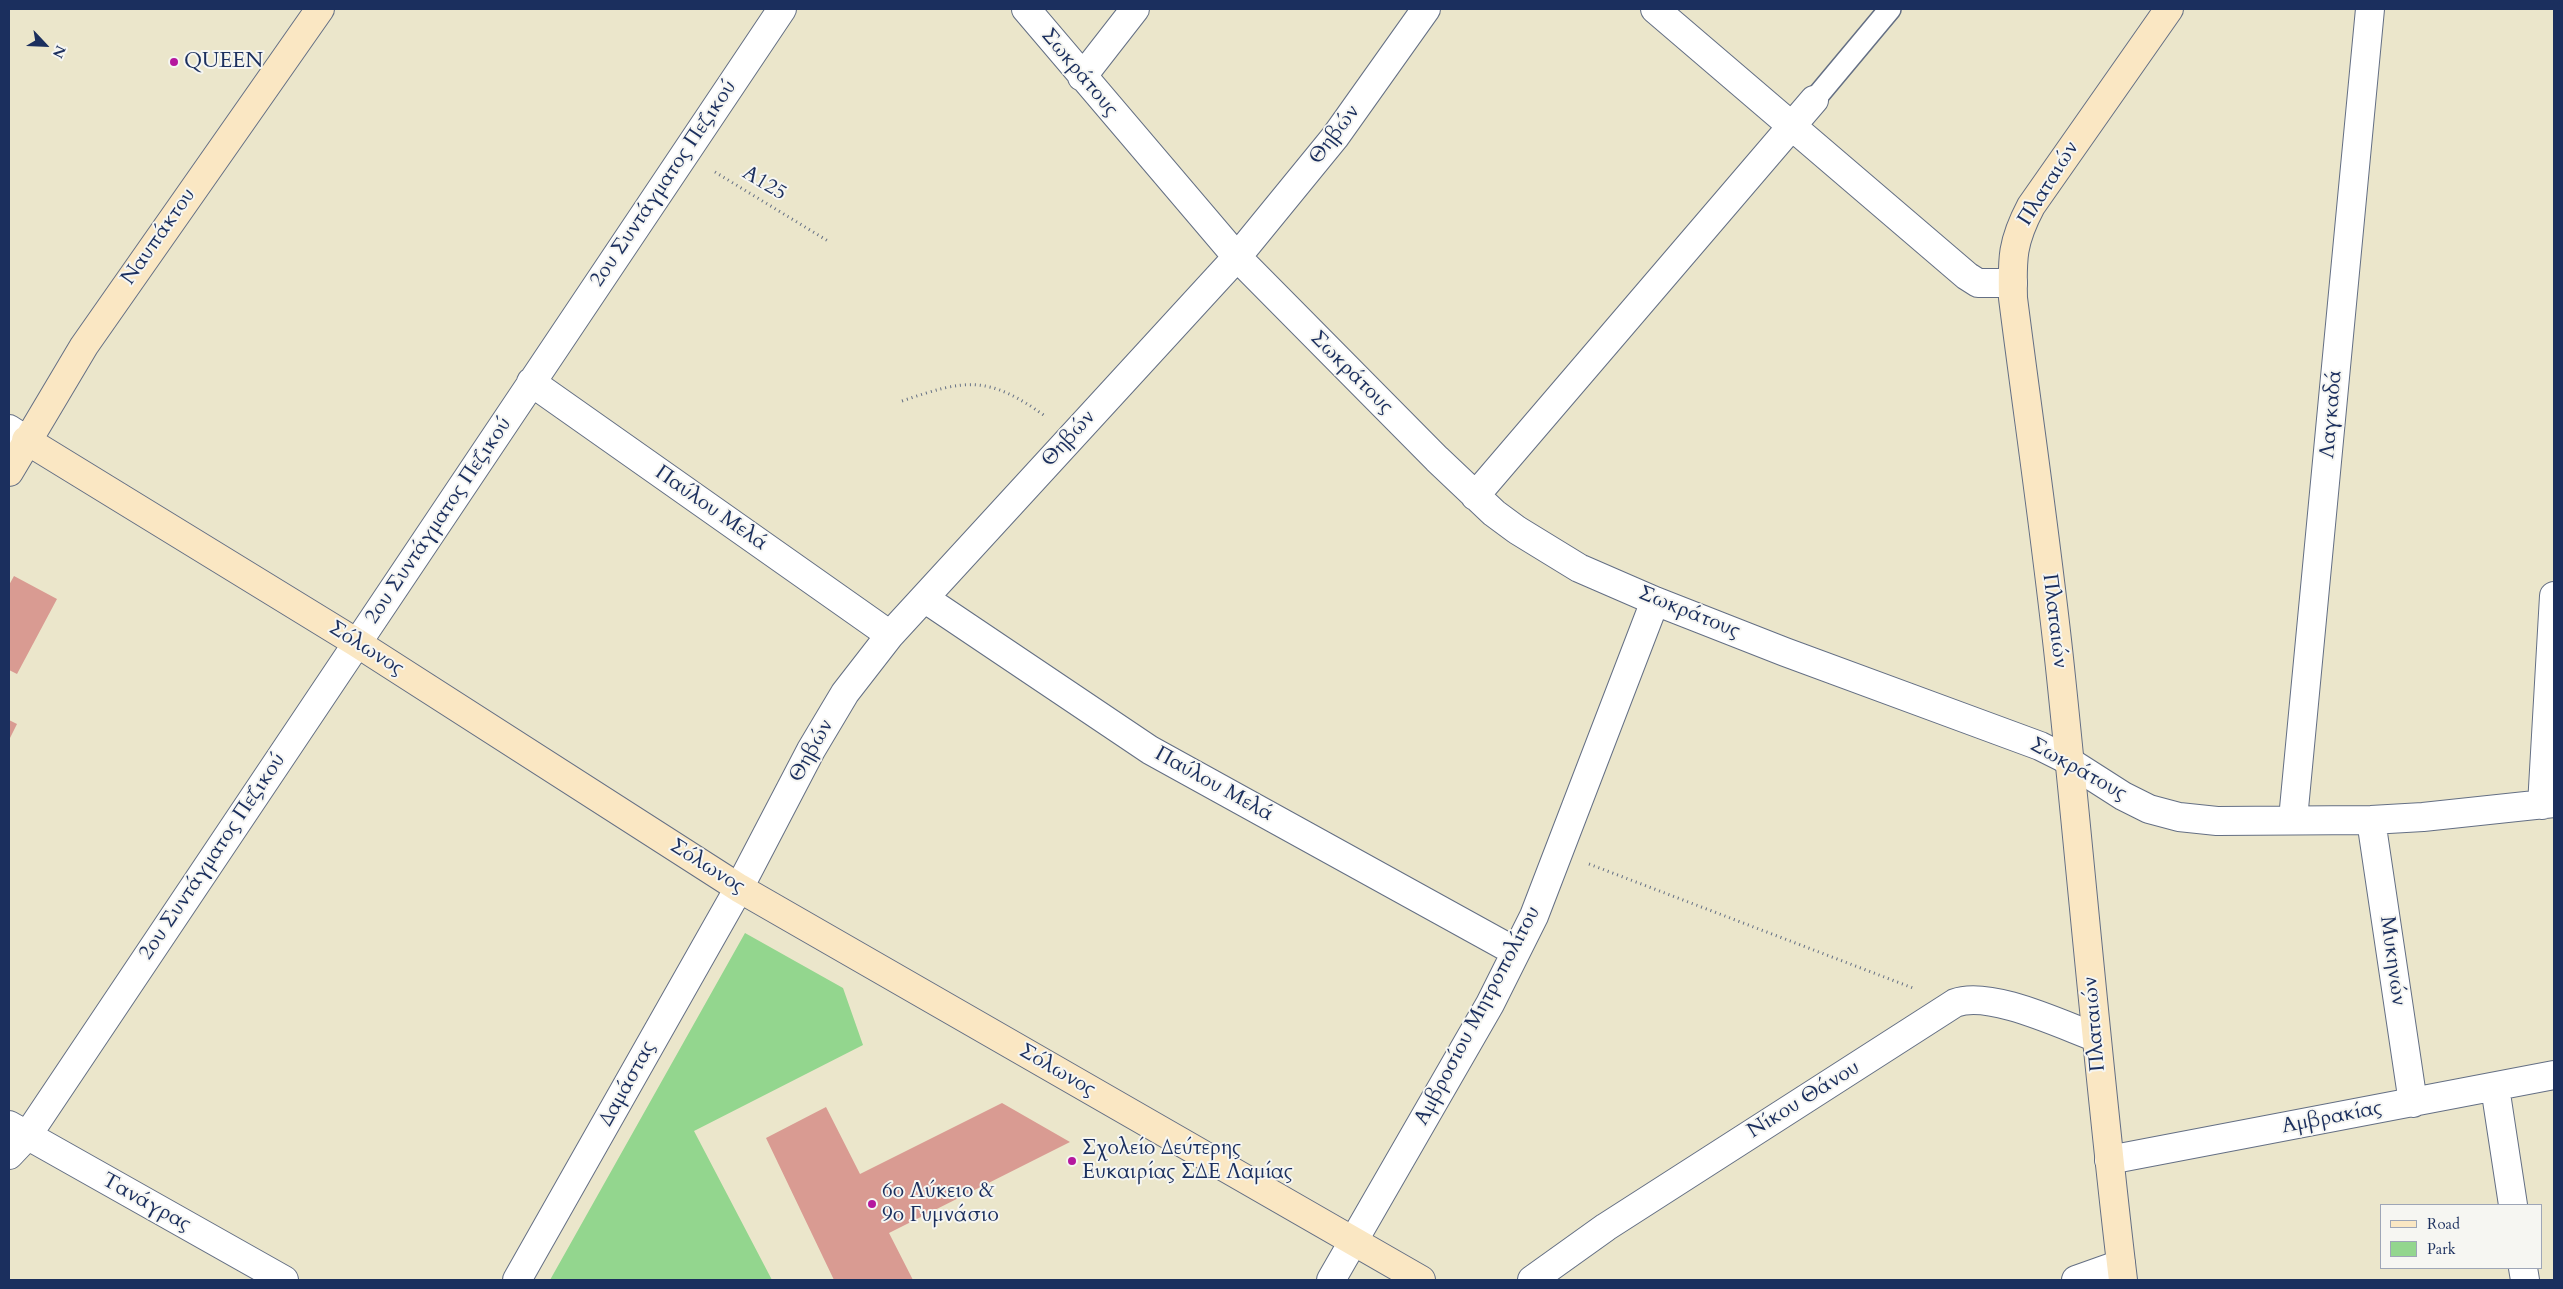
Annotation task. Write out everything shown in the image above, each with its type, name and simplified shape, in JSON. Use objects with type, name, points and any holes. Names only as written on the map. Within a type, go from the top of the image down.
[{"type":"street","name":"Ναυπάκτου","points":[[9,472],[17,435],[84,346],[320,9]]},
{"type":"street","name":"2ου Συντάγματος Πεζικού","points":[[15,1139],[357,643],[782,9]]},
{"type":"street","name":"Σωκράτους","points":[[1026,9],[1237,257],[1336,360],[1494,513],[1541,547],[1579,568],[1655,601],[1785,652],[2014,736],[2068,761],[2123,796],[2162,814],[2217,821],[2293,819],[2371,820],[2422,817],[2548,804]]},
{"type":"street","points":[[1082,77],[1135,9]]},
{"type":"street","name":"Θηβών","points":[[739,888],[812,750],[840,702],[890,635],[1237,257],[1335,138],[1426,9]]},
{"type":"street","points":[[1655,9],[1966,276],[1978,283],[2013,283]]},
{"type":"street","name":"Πλαταιών","points":[[2122,1272],[2095,1037],[2078,839],[2068,761],[2061,677],[2013,283],[2014,245],[2031,206],[2169,9]]},
{"type":"street","name":"Λαγκαδά","points":[[2293,819],[2370,9]]},
{"type":"street","points":[[1475,496],[1814,100]]},
{"type":"street","name":"Παύλου Μελά","points":[[531,382],[890,635]]},
{"type":"street","name":"Σόλωνος","points":[[17,435],[357,643],[739,888],[1421,1280]]},
{"type":"street","points":[[2548,804],[2554,596]]},
{"type":"street","name":"Παύλου Μελά","points":[[924,598],[1150,750],[1516,952]]},
{"type":"street","name":"Αμβροσίου Μητροπολίτου","points":[[1331,1280],[1490,1004],[1516,952],[1560,853],[1655,601]]},
{"type":"street","name":"Μυκηνών","points":[[2371,820],[2413,1103]]},
{"type":"street","name":"Δαμάστας","points":[[518,1280],[739,888]]},
{"type":"street","name":"Νίκου Θάνου","points":[[1532,1280],[1606,1226],[1905,1036],[1944,1008],[1966,998],[1989,1000],[2095,1037]]},
{"type":"street","name":"Αμβρακίας","points":[[2109,1160],[2494,1088],[2554,1075]]},
{"type":"street","points":[[2494,1088],[2513,1204]]},
{"type":"street","name":"Τανάγρας","points":[[15,1139],[284,1280]]},
{"type":"street","points":[[2076,1280],[2122,1272]]},
{"type":"lane","points":[[1814,100],[1890,9]]},
{"type":"path","name":"Α125","points":[[685,153],[828,241]]},
{"type":"path","points":[[902,401],[959,384],[993,386],[1013,394],[1070,438]]},
{"type":"path","points":[[1560,853],[1919,990],[1935,999],[1944,1008]]},
{"type":"green space","points":[[745,933],[843,988],[863,1045],[694,1131],[772,1280],[550,1280]]},
{"type":"building","points":[[14,576],[57,599],[17,674],[9,670],[9,585]]},
{"type":"building","points":[[9,720],[17,724],[9,740]]},
{"type":"building","name":"6ο Λύκειο & 9ο Γυμνάσιο","points":[[1002,1103],[1070,1142],[889,1233],[913,1280],[834,1280],[766,1138],[826,1107],[860,1174]]},
{"type":"place","name":"QUEEN","points":[[174,62]]},
{"type":"place","name":"Σχολείο Δεύτερης Ευκαιρίας ΣΔΕ Λαμίας","points":[[1072,1161]]},
{"type":"place","name":"6ο Λύκειο & 9ο Γυμνάσιο","points":[[872,1204]]}]
